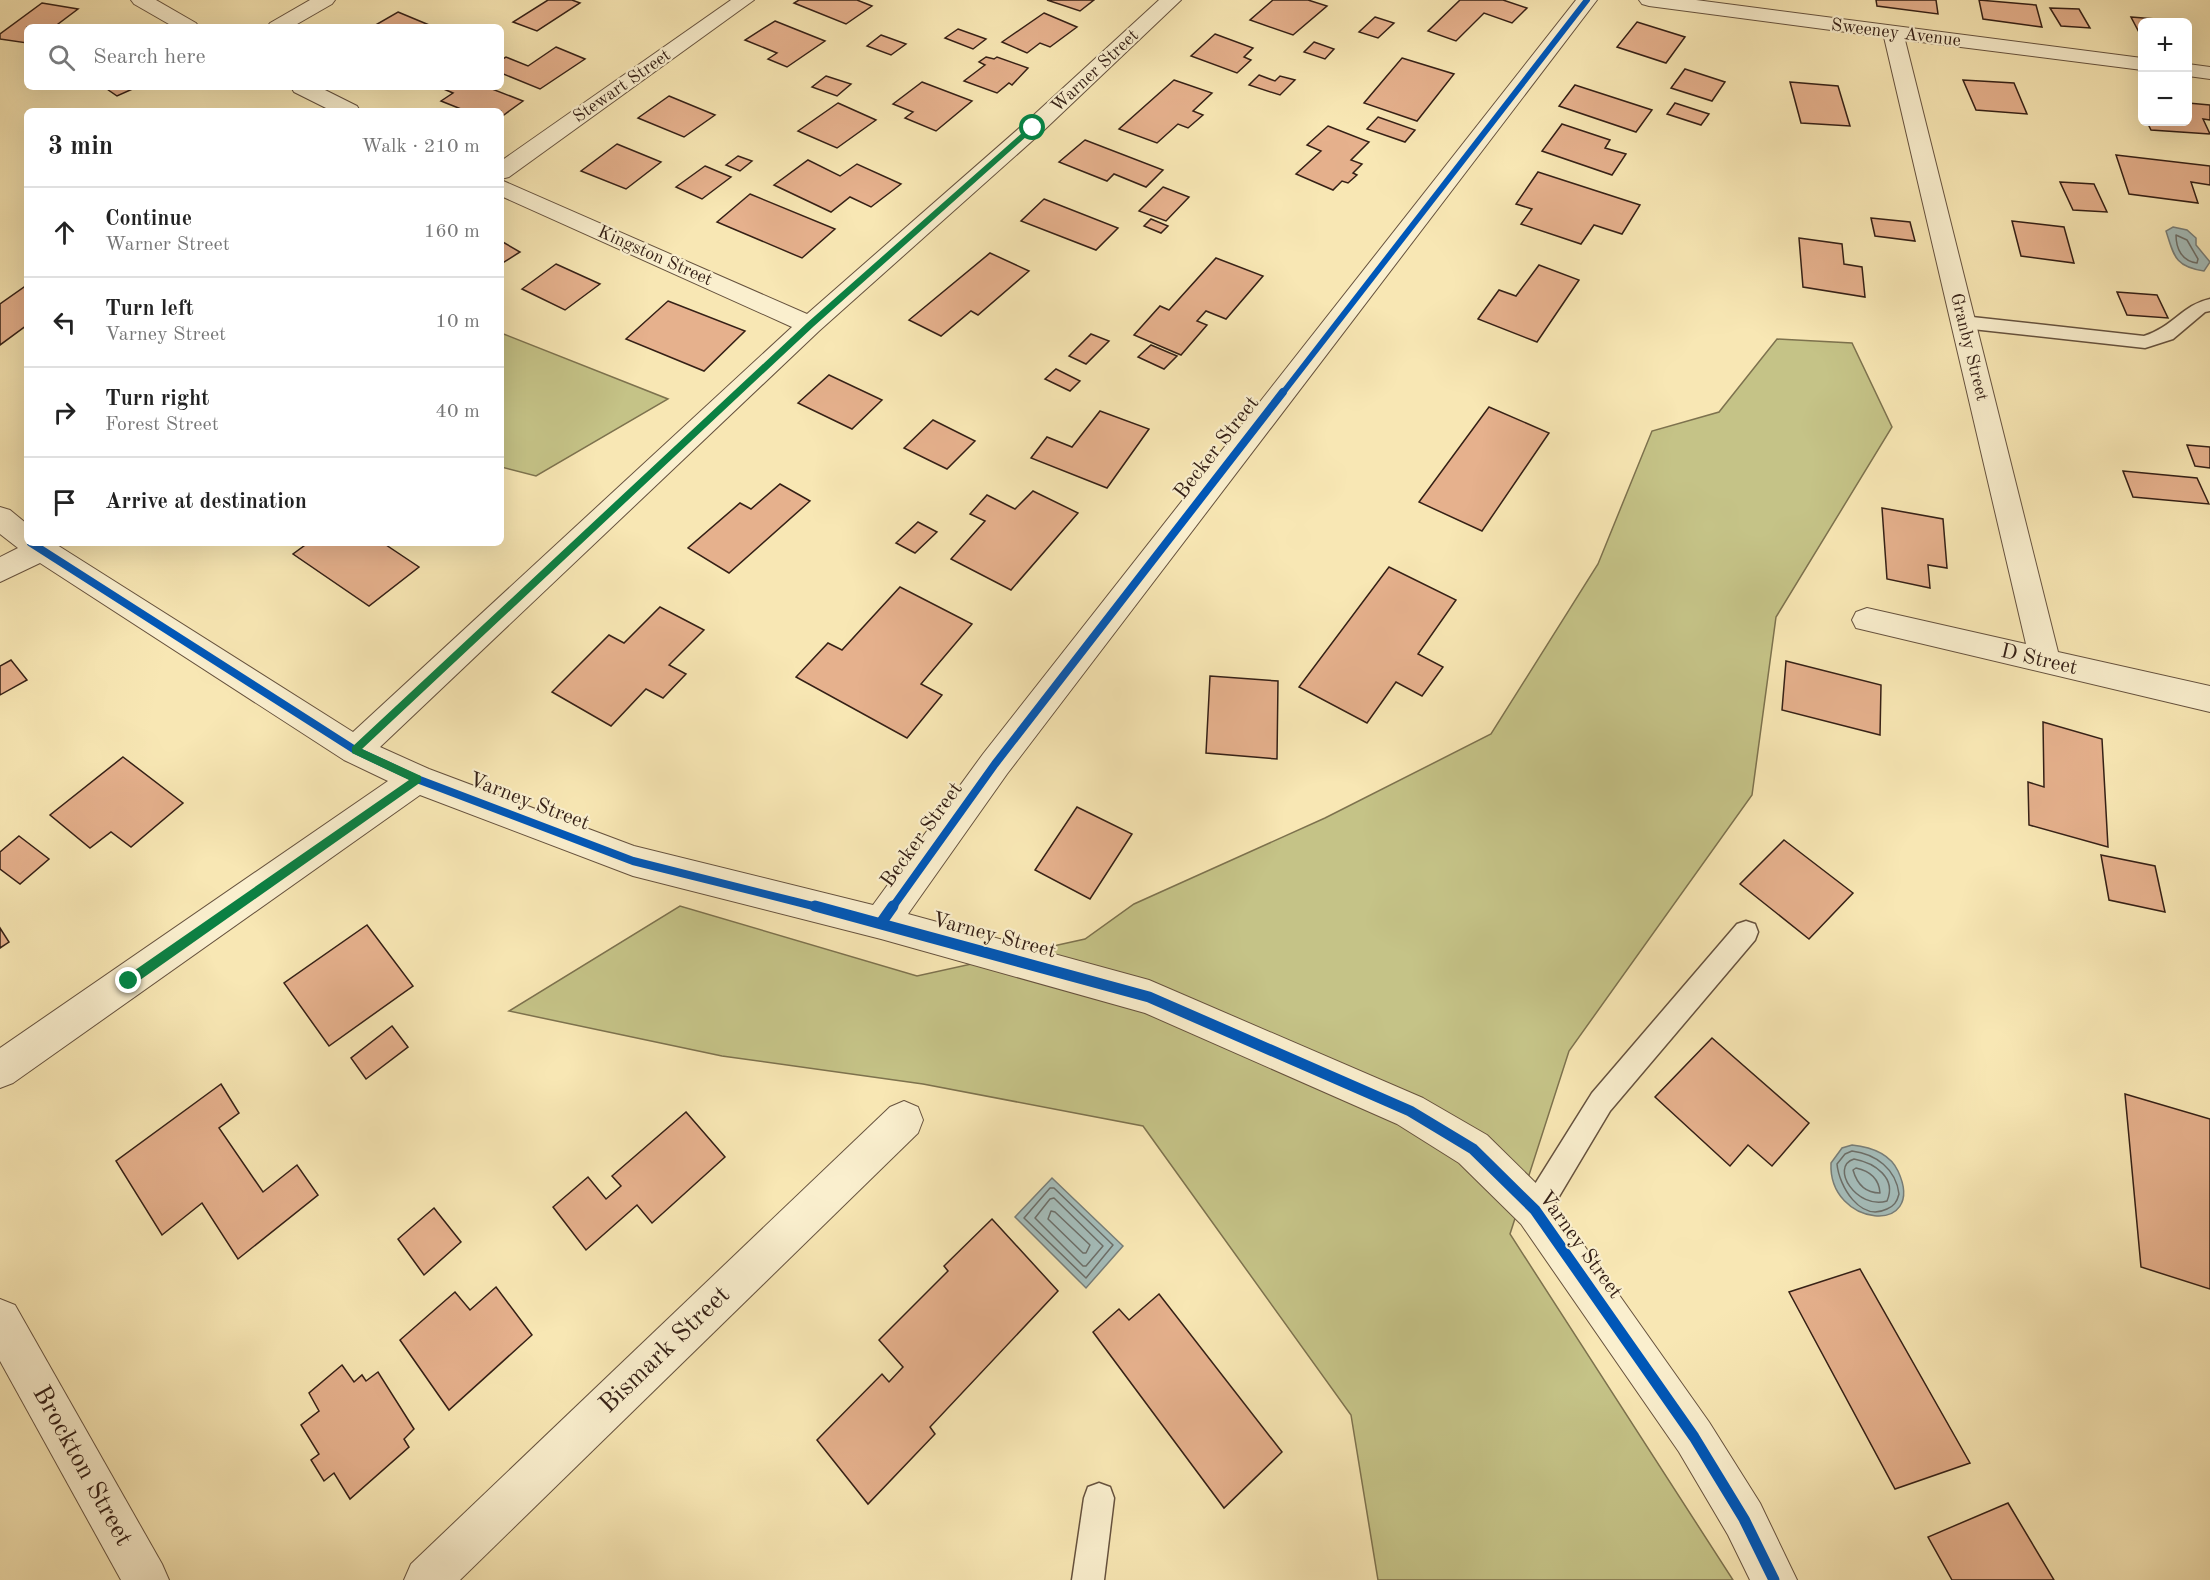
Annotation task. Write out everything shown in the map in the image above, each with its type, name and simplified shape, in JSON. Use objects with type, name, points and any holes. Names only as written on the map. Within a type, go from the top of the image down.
[{"type":"street","points":[[141,0],[184,24]]},
{"type":"street","points":[[282,24],[325,0]]},
{"type":"street","name":"Stewart Street","points":[[504,170],[744,0]]},
{"type":"street","name":"Warner Street","points":[[355,750],[810,325],[1033,128],[1171,0]]},
{"type":"street","name":"Becker Street","points":[[881,923],[994,764],[1587,0]]},
{"type":"street","name":"Sweeney Avenue","points":[[1649,0],[2138,63]]},
{"type":"street","name":"Granby Street","points":[[1893,32],[2045,661]]},
{"type":"street","points":[[2192,71],[2210,73]]},
{"type":"street","points":[[308,90],[343,108]]},
{"type":"street","name":"Kingston Street","points":[[504,188],[810,325]]},
{"type":"street","name":"Varney Street","points":[[0,518],[24,538]]},
{"type":"street","points":[[0,571],[30,546]]},
{"type":"street","name":"Varney Street","points":[[35,546],[355,750],[417,779],[633,861],[881,923],[1149,997],[1410,1111],[1473,1149],[1535,1210],[1694,1437],[1744,1519],[1774,1580]]},
{"type":"street","name":"D Street","points":[[1867,620],[2210,699]]},
{"type":"street","points":[[0,1070],[417,779]]},
{"type":"street","name":"Bismark Street","points":[[427,1580],[904,1120]]},
{"type":"street","name":"Brockton Street","points":[[0,1320],[146,1580]]},
{"type":"lane","points":[[1963,322],[2145,342],[2167,335],[2200,307],[2210,305]]},
{"type":"lane","points":[[1535,1210],[1601,1102],[1746,932]]},
{"type":"lane","points":[[1088,1580],[1099,1498]]},
{"type":"shaded area","points":[[504,334],[668,399],[536,476],[504,468]]},
{"type":"shaded area","points":[[1777,339],[1852,343],[1892,427],[1776,617],[1752,795],[1569,1051],[1510,1234],[1733,1580],[1378,1580],[1351,1415],[1143,1126],[923,1084],[722,1056],[509,1011],[680,906],[917,976],[1085,939],[1134,904],[1325,818],[1491,734],[1598,564],[1652,431],[1719,412]]},
{"type":"water","points":[[2173,227],[2187,230],[2196,238],[2196,245],[2210,262],[2204,271],[2187,267],[2177,259],[2166,231]]},
{"type":"water","points":[[1852,1145],[1879,1152],[1895,1165],[1904,1192],[1900,1206],[1889,1214],[1875,1216],[1859,1211],[1844,1201],[1834,1185],[1831,1163],[1842,1148]]},
{"type":"water","points":[[1052,1178],[1123,1246],[1086,1288],[1015,1217]]},
{"type":"building","points":[[548,0],[572,0],[580,3],[537,31],[513,22]]},
{"type":"building","points":[[799,0],[857,0],[872,6],[846,24],[794,3]]},
{"type":"building","points":[[1047,0],[1094,0],[1080,11]]},
{"type":"building","points":[[1273,0],[1308,0],[1327,6],[1293,35],[1250,20]]},
{"type":"building","points":[[1460,0],[1503,0],[1527,8],[1512,23],[1484,13],[1456,41],[1428,31]]},
{"type":"building","points":[[1876,0],[1936,0],[1938,14],[1877,6]]},
{"type":"building","points":[[1979,0],[2036,5],[2042,27],[1983,19]]},
{"type":"building","points":[[42,3],[78,9],[58,24],[24,24],[24,43],[0,39],[0,34]]},
{"type":"building","points":[[2050,8],[2079,9],[2090,28],[2061,26]]},
{"type":"building","points":[[398,12],[427,24],[377,24]]},
{"type":"building","points":[[1044,13],[1077,27],[1050,47],[1040,43],[1027,53],[1002,42]]},
{"type":"building","points":[[1375,17],[1394,23],[1378,38],[1359,32]]},
{"type":"building","points":[[2131,17],[2144,18],[2138,18],[2138,30]]},
{"type":"building","points":[[775,21],[825,41],[787,67],[768,59],[777,53],[745,40]]},
{"type":"building","points":[[1637,22],[1685,37],[1666,63],[1617,47]]},
{"type":"building","points":[[958,29],[986,39],[973,49],[945,38]]},
{"type":"building","points":[[1215,34],[1253,48],[1244,57],[1251,60],[1237,73],[1191,56]]},
{"type":"building","points":[[881,35],[906,44],[891,55],[867,46]]},
{"type":"building","points":[[1314,42],[1334,49],[1325,59],[1304,52]]},
{"type":"building","points":[[556,47],[585,59],[540,89],[504,74],[504,58],[506,57],[528,66]]},
{"type":"building","points":[[986,57],[994,59],[997,57],[1028,68],[1012,85],[1009,83],[997,93],[964,81],[985,65],[979,62]]},
{"type":"building","points":[[1402,58],[1454,74],[1417,121],[1364,103]]},
{"type":"building","points":[[1685,69],[1725,82],[1712,101],[1671,88]]},
{"type":"building","points":[[1259,75],[1275,81],[1280,76],[1295,80],[1280,95],[1249,85]]},
{"type":"building","points":[[826,76],[851,84],[837,96],[812,87]]},
{"type":"building","points":[[1174,80],[1212,93],[1193,111],[1203,115],[1188,128],[1178,124],[1157,143],[1119,129]]},
{"type":"building","points":[[1963,80],[2014,83],[2027,114],[1976,110]]},
{"type":"building","points":[[922,82],[972,101],[936,131],[905,118],[913,112],[893,104]]},
{"type":"building","points":[[1790,82],[1838,86],[1850,126],[1801,123]]},
{"type":"building","points":[[1575,85],[1652,110],[1636,132],[1559,106]]},
{"type":"building","points":[[108,90],[130,90],[117,96]]},
{"type":"building","points":[[446,90],[495,90],[523,101],[504,115],[504,108],[458,108],[441,101],[453,93]]},
{"type":"building","points":[[669,96],[715,115],[684,137],[638,118]]},
{"type":"building","points":[[838,103],[876,120],[837,148],[798,131]]},
{"type":"building","points":[[1675,103],[1709,114],[1701,125],[1667,114]]},
{"type":"building","points":[[2192,103],[2210,105],[2210,120],[2203,119],[2210,134],[2151,130],[2149,126],[2192,126]]},
{"type":"building","points":[[1378,117],[1415,130],[1405,142],[1367,129]]},
{"type":"building","points":[[1562,124],[1610,140],[1605,148],[1626,154],[1612,175],[1542,151]]},
{"type":"building","points":[[1328,126],[1369,142],[1351,160],[1362,164],[1353,173],[1357,175],[1348,183],[1342,181],[1333,190],[1296,174],[1321,151],[1307,145]]},
{"type":"building","points":[[1085,140],[1163,170],[1146,187],[1114,174],[1107,181],[1059,162]]},
{"type":"building","points":[[617,144],[661,162],[626,189],[581,171]]},
{"type":"building","points":[[2116,155],[2210,166],[2210,185],[2191,182],[2198,203],[2129,194]]},
{"type":"building","points":[[738,156],[752,161],[740,171],[726,165]]},
{"type":"building","points":[[808,160],[840,176],[857,164],[901,184],[871,207],[850,197],[831,212],[774,185]]},
{"type":"building","points":[[705,166],[731,177],[702,199],[676,187]]},
{"type":"building","points":[[1538,172],[1640,205],[1622,234],[1594,225],[1581,244],[1521,224],[1532,209],[1516,204]]},
{"type":"building","points":[[2060,182],[2094,184],[2107,212],[2073,210]]},
{"type":"building","points":[[1163,187],[1189,197],[1166,221],[1139,211]]},
{"type":"building","points":[[750,194],[835,229],[802,258],[717,222]]},
{"type":"building","points":[[1044,199],[1118,228],[1096,250],[1021,221]]},
{"type":"building","points":[[1871,218],[1910,222],[1915,241],[1875,236]]},
{"type":"building","points":[[1151,219],[1168,226],[1161,233],[1144,226]]},
{"type":"building","points":[[2012,221],[2064,227],[2074,263],[2021,256]]},
{"type":"building","points":[[1799,238],[1842,244],[1844,264],[1862,267],[1865,297],[1803,287]]},
{"type":"building","points":[[504,243],[520,252],[504,262]]},
{"type":"building","points":[[990,253],[1029,271],[978,315],[971,311],[941,336],[909,320]]},
{"type":"building","points":[[1216,258],[1263,276],[1226,319],[1206,311],[1197,321],[1207,325],[1181,355],[1134,335],[1160,306],[1169,310]]},
{"type":"building","points":[[556,264],[600,284],[565,310],[522,289]]},
{"type":"building","points":[[1539,265],[1579,280],[1537,342],[1478,319],[1499,290],[1516,296]]},
{"type":"building","points":[[24,287],[24,327],[0,345],[0,304]]},
{"type":"building","points":[[2117,292],[2157,295],[2168,318],[2127,315]]},
{"type":"building","points":[[668,301],[745,331],[704,371],[626,339]]},
{"type":"building","points":[[1091,334],[1109,341],[1086,364],[1069,356]]},
{"type":"building","points":[[1151,345],[1177,356],[1164,369],[1138,357]]},
{"type":"building","points":[[1056,369],[1080,381],[1070,391],[1045,379]]},
{"type":"building","points":[[829,375],[882,400],[852,429],[798,403]]},
{"type":"building","points":[[1489,407],[1549,433],[1482,531],[1419,502]]},
{"type":"building","points":[[1100,411],[1149,429],[1107,488],[1031,458],[1047,437],[1072,447]]},
{"type":"building","points":[[933,420],[975,441],[947,469],[904,448]]},
{"type":"building","points":[[2187,445],[2210,447],[2210,468],[2195,466]]},
{"type":"building","points":[[2123,471],[2197,478],[2209,504],[2133,497]]},
{"type":"building","points":[[780,484],[810,501],[729,573],[688,548],[740,503],[751,509]]},
{"type":"building","points":[[1033,491],[1078,513],[1011,590],[951,559],[985,521],[970,514],[987,495],[1015,509]]},
{"type":"building","points":[[1882,508],[1943,519],[1947,568],[1928,565],[1930,588],[1887,579]]},
{"type":"building","points":[[918,522],[937,532],[915,553],[896,543]]},
{"type":"building","points":[[304,546],[388,546],[419,567],[369,606],[293,554]]},
{"type":"building","points":[[1389,567],[1456,600],[1418,654],[1443,667],[1422,696],[1396,682],[1367,723],[1299,687]]},
{"type":"building","points":[[900,587],[972,624],[921,684],[942,695],[907,738],[796,677],[828,643],[842,650]]},
{"type":"building","points":[[660,607],[704,630],[669,665],[686,674],[663,698],[646,689],[611,726],[552,692],[609,635],[624,643]]},
{"type":"building","points":[[11,660],[27,680],[0,695],[0,666]]},
{"type":"building","points":[[1786,661],[1881,685],[1880,735],[1782,710]]},
{"type":"building","points":[[1210,676],[1278,681],[1277,759],[1206,753]]},
{"type":"building","points":[[2043,722],[2102,739],[2108,847],[2029,825],[2028,782],[2044,787]]},
{"type":"building","points":[[123,757],[183,803],[131,847],[111,832],[90,848],[50,815]]},
{"type":"building","points":[[1077,807],[1132,834],[1090,899],[1035,870]]},
{"type":"building","points":[[19,836],[49,859],[20,884],[0,869],[0,852]]},
{"type":"building","points":[[1784,840],[1853,893],[1809,939],[1740,884]]},
{"type":"building","points":[[2101,855],[2155,866],[2165,912],[2109,900]]},
{"type":"building","points":[[367,925],[413,986],[329,1046],[284,983]]},
{"type":"building","points":[[0,928],[9,942],[0,948]]},
{"type":"building","points":[[392,1026],[408,1047],[366,1079],[351,1058]]},
{"type":"building","points":[[1712,1038],[1809,1123],[1772,1166],[1748,1145],[1730,1166],[1655,1097]]},
{"type":"building","points":[[221,1084],[239,1113],[219,1128],[263,1192],[297,1165],[318,1195],[238,1259],[202,1203],[162,1235],[116,1161]]},
{"type":"building","points":[[2125,1094],[2210,1119],[2210,1289],[2141,1267]]},
{"type":"building","points":[[686,1112],[725,1157],[652,1223],[637,1205],[586,1250],[553,1207],[588,1177],[606,1199],[621,1186],[612,1176]]},
{"type":"building","points":[[434,1208],[461,1242],[424,1275],[398,1239]]},
{"type":"building","points":[[992,1219],[1058,1291],[930,1427],[935,1434],[868,1504],[817,1440],[882,1374],[889,1382],[903,1367],[879,1340],[948,1271],[944,1266]]},
{"type":"building","points":[[1860,1269],[1970,1463],[1895,1489],[1789,1292]]},
{"type":"building","points":[[496,1287],[532,1335],[449,1410],[400,1340],[455,1292],[470,1310]]},
{"type":"building","points":[[1159,1294],[1282,1452],[1224,1508],[1093,1332],[1119,1309],[1129,1320]]},
{"type":"building","points":[[342,1365],[354,1382],[362,1375],[366,1381],[378,1372],[414,1429],[404,1439],[409,1447],[350,1499],[334,1473],[324,1481],[311,1460],[319,1454],[301,1425],[319,1411],[309,1393]]},
{"type":"building","points":[[2008,1503],[2054,1580],[1952,1580],[1928,1537]]},
{"type":"cycle path","points":[[881,923],[995,764],[1587,0]]},
{"type":"cycle path","points":[[36,546],[355,750],[417,779],[633,861],[881,923],[1149,997],[1410,1111],[1473,1149],[1535,1210],[1694,1437],[1744,1519],[1774,1580]]},
{"type":"route","points":[[129,981],[417,779],[355,750],[810,325],[1033,128]]}]
